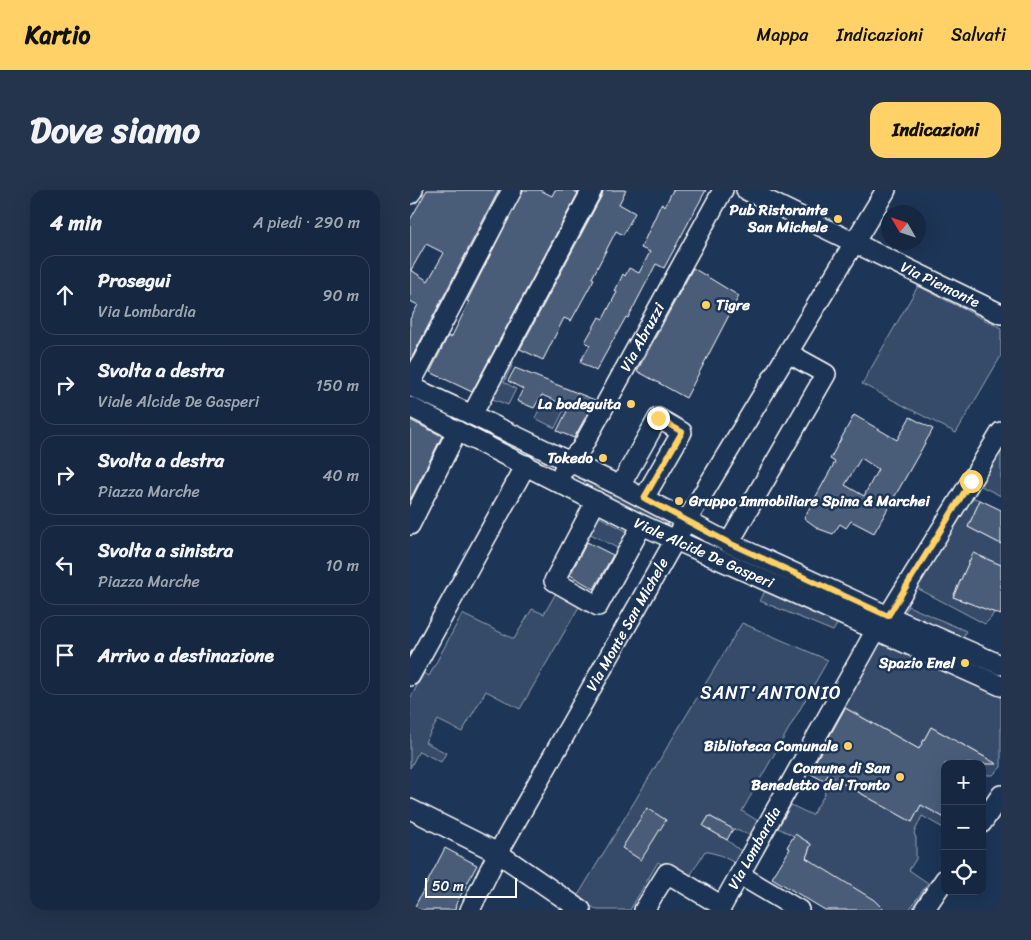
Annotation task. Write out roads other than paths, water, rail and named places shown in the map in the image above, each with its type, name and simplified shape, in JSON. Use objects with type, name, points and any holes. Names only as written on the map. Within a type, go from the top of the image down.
[{"type":"street","points":[[410,194],[413,190]]},
{"type":"street","points":[[410,386],[512,190]]},
{"type":"street","points":[[472,414],[592,190]]},
{"type":"street","name":"Via Abruzzi","points":[[556,481],[569,461],[581,449],[723,190]]},
{"type":"street","name":"Via Piemonte","points":[[746,190],[1001,314]]},
{"type":"street","name":"Via Monte San Michele","points":[[470,910],[498,853],[675,540],[886,190]]},
{"type":"street","points":[[729,543],[826,374],[788,353]]},
{"type":"street","name":"Viale Alcide De Gasperi","points":[[410,386],[620,486],[729,543],[888,616],[1001,665]]},
{"type":"street","name":"Viale Alcide De Gasperi","points":[[410,407],[642,525],[1001,686]]},
{"type":"street","points":[[620,486],[658,418],[682,432],[644,498]]},
{"type":"street","points":[[410,525],[457,431]]},
{"type":"street","points":[[888,616],[1001,432]]},
{"type":"street","points":[[410,676],[526,465]]},
{"type":"street","points":[[596,501],[554,581],[590,602],[598,606],[642,525]]},
{"type":"street","name":"Via Lombardia","points":[[644,910],[667,873],[722,906],[876,630]]},
{"type":"street","points":[[986,817],[1001,795]]},
{"type":"street","points":[[410,809],[498,853],[581,910]]},
{"type":"street","points":[[740,875],[799,910]]},
{"type":"street","points":[[924,910],[941,885]]},
{"type":"place","name":"Pub Ristorante San Michele","points":[[838,219]]},
{"type":"place","name":"Tigre","points":[[706,305]]},
{"type":"place","name":"La bodeguita","points":[[631,404]]},
{"type":"place","name":"Tokedo","points":[[603,458]]},
{"type":"place","name":"Gruppo Immobiliare Spina & Marchei","points":[[679,501]]},
{"type":"place","name":"Spazio Enel","points":[[965,663]]},
{"type":"place","name":"Biblioteca Comunale","points":[[848,746]]},
{"type":"place","name":"Comune di San Benedetto del Tronto","points":[[900,777]]},
{"type":"district","name":"SANT'ANTONIO","points":[[771,693]]}]
